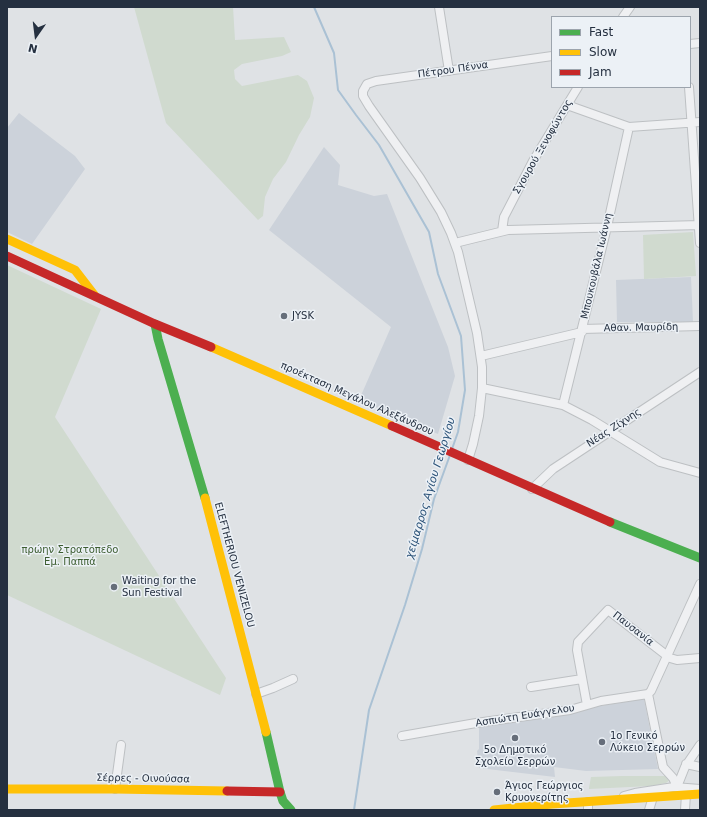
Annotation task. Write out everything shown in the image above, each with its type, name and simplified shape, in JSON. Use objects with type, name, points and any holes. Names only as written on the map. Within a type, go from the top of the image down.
[{"type":"main road","points":[[7,239],[75,270],[95,296]]},
{"type":"main road","name":"προέκταση Μεγάλου Αλεξάνδρου","points":[[7,256],[155,324],[214,348],[532,489],[700,558]]},
{"type":"main road","name":"ELEFTHERIOU VENIZELOU","points":[[155,324],[158,339],[222,560],[280,792],[283,801],[291,810]]},
{"type":"main road","name":"Σέρρες - Οινούσσα","points":[[7,789],[280,792]]},
{"type":"main road","points":[[494,810],[588,806],[621,799],[700,794]]},
{"type":"street","points":[[439,7],[449,70]]},
{"type":"street","name":"Πέτρου Πέννα","points":[[455,243],[446,222],[420,178],[363,96],[364,87],[372,82],[551,56]]},
{"type":"street","name":"Σγουρού Ξενοφώντος","points":[[502,231],[504,217],[533,161],[577,88]]},
{"type":"street","points":[[689,88],[696,123],[700,243]]},
{"type":"street","points":[[567,105],[629,127],[696,123]]},
{"type":"street","name":"Μπουκουβάλα Ιωάννη","points":[[564,405],[607,227],[629,127]]},
{"type":"street","points":[[464,459],[478,426],[482,388],[481,356],[466,284],[455,243],[502,231],[699,225]]},
{"type":"street","name":"Αθαν. Μαυρίδη","points":[[481,356],[582,330],[700,326]]},
{"type":"street","name":"Νέας Ζίχνης","points":[[532,489],[553,469],[700,372]]},
{"type":"street","points":[[482,388],[564,405],[660,462],[700,473]]},
{"type":"street","points":[[677,787],[673,778],[662,766],[648,694],[651,691],[700,584]]},
{"type":"street","name":"Παυσανία","points":[[582,679],[578,642],[608,610],[667,656],[675,660],[700,658]]},
{"type":"street","points":[[256,694],[293,679]]},
{"type":"street","points":[[531,687],[582,679],[587,705]]},
{"type":"street","name":"Ασπιώτη Ευάγγελου","points":[[402,736],[470,724],[570,710],[606,700],[648,694]]},
{"type":"street","points":[[115,789],[121,745]]},
{"type":"street","points":[[677,787],[686,764],[700,745]]},
{"type":"street","points":[[686,764],[700,767]]},
{"type":"street","points":[[621,799],[626,795],[635,793],[677,787],[700,789]]},
{"type":"street","points":[[685,810],[686,794]]},
{"type":"street","points":[[649,810],[653,797]]},
{"type":"shaded area","points":[[19,113],[75,156],[85,169],[32,244],[7,232],[7,128]]},
{"type":"shaded area","points":[[324,147],[340,165],[338,185],[374,196],[387,194],[448,347],[455,376],[438,434],[359,400],[391,327],[269,230]]},
{"type":"shaded area","points":[[691,277],[693,322],[617,322],[616,280]]},
{"type":"shaded area","name":"1ο Γενικό Λύκειο Σερρών","points":[[644,699],[658,769],[586,771],[554,767],[555,777],[479,768],[477,751],[479,749],[479,726],[579,712],[581,709]]},
{"type":"green space","points":[[134,7],[233,7],[235,40],[284,37],[291,52],[282,56],[242,64],[234,70],[235,79],[242,86],[298,75],[307,81],[314,98],[310,117],[299,135],[286,162],[273,179],[265,197],[263,216],[258,220],[166,123]]},
{"type":"green space","points":[[693,232],[696,276],[644,279],[643,235]]},
{"type":"green space","name":"πρώην Στρατόπεδο Εμ. Παππά","points":[[7,265],[101,309],[55,417],[226,678],[220,695],[7,595]]},
{"type":"green space","points":[[666,776],[670,780],[666,783],[651,786],[589,789],[591,777]]},
{"type":"waterway","name":"χείμαρρος Αγίου Γεωργίου","points":[[314,7],[334,53],[338,90],[379,145],[429,232],[438,274],[461,336],[465,390],[458,432],[452,449]]},
{"type":"waterway","name":"χείμαρρος Αγίου Γεωργίου","points":[[354,810],[369,710],[405,605],[422,549],[434,499],[450,455]]},
{"type":"traffic: fast","points":[[155,324],[158,339],[205,498]]},
{"type":"traffic: fast","points":[[610,522],[700,558]]},
{"type":"traffic: fast","points":[[266,732],[280,792],[283,801],[291,810]]},
{"type":"traffic: slow","points":[[7,239],[75,270],[95,296]]},
{"type":"traffic: slow","points":[[211,347],[392,426]]},
{"type":"traffic: slow","points":[[205,498],[266,732]]},
{"type":"traffic: slow","points":[[7,789],[227,791]]},
{"type":"traffic: slow","points":[[494,810],[552,804],[700,794]]},
{"type":"traffic: jam","points":[[7,256],[155,324],[211,347]]},
{"type":"traffic: jam","points":[[392,426],[610,522]]},
{"type":"traffic: jam","points":[[227,791],[280,792]]},
{"type":"place","name":"JYSK","points":[[284,316]]},
{"type":"place","name":"Waiting for the Sun Festival","points":[[114,587]]},
{"type":"place","name":"5ο Δημοτικό Σχολείο Σερρών","points":[[515,738]]},
{"type":"place","name":"1ο Γενικό Λύκειο Σερρών","points":[[602,742]]},
{"type":"place","name":"Άγιος Γεώργιος Κρυονερίτης","points":[[497,792]]}]
